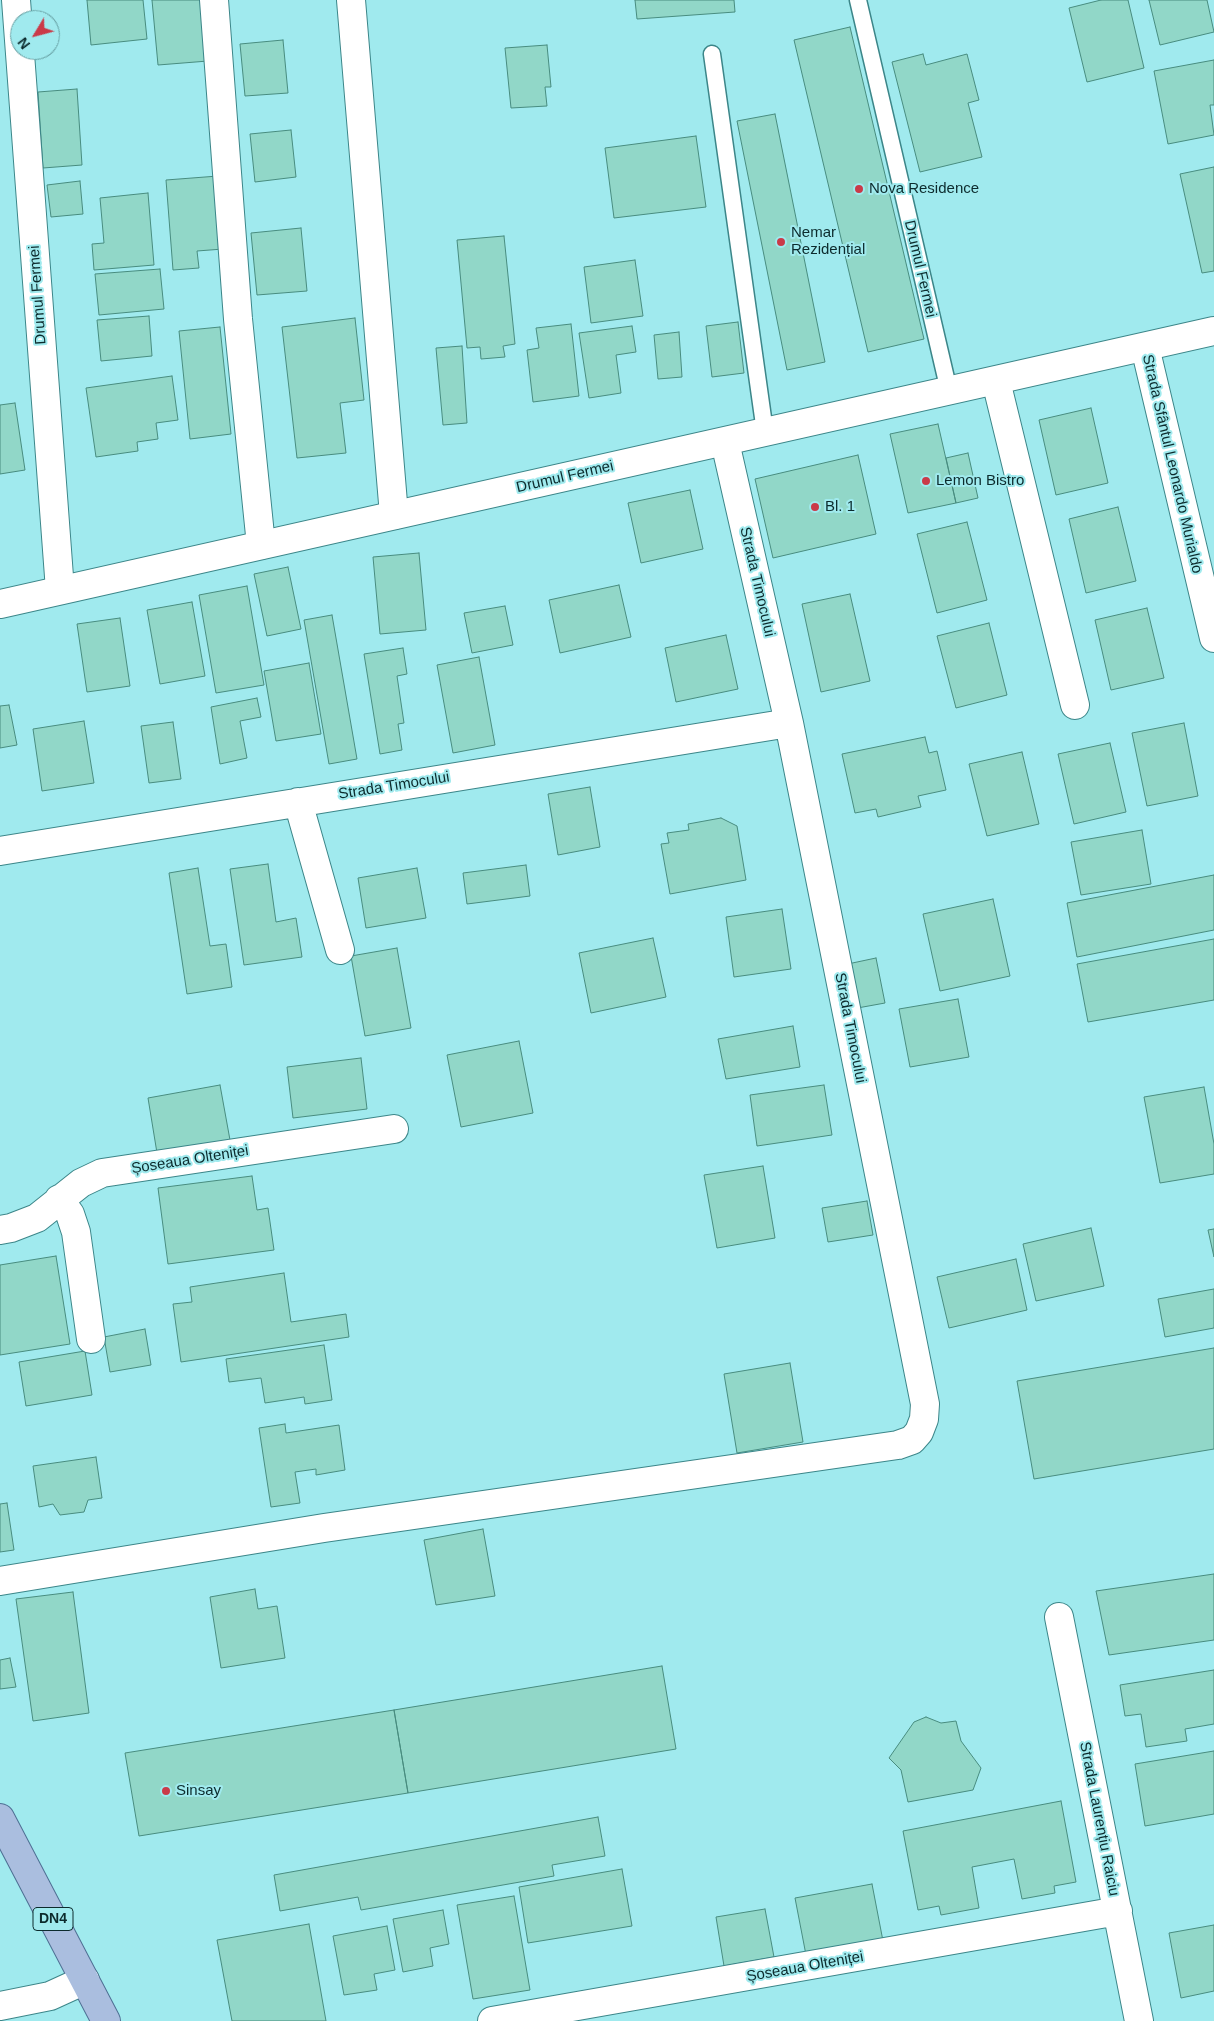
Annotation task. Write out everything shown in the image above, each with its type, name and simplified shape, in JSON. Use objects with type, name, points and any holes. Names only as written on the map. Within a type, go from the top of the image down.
[{"type":"main road","name":"DN4","points":[[0,1818],[106,2021]]},
{"type":"street","name":"Drumul Fermei","points":[[16,0],[60,590]]},
{"type":"street","points":[[214,0],[238,319],[261,545]]},
{"type":"street","points":[[351,0],[394,516]]},
{"type":"street","name":"Drumul Fermei","points":[[0,604],[1214,332]]},
{"type":"street","name":"Strada Sfântul Leonardo Murialdo","points":[[1145,347],[1214,638]]},
{"type":"street","points":[[996,380],[1075,705]]},
{"type":"street","name":"Strada Timocului","points":[[0,1581],[334,1527],[898,1445],[912,1440],[919,1432],[924,1419],[925,1404],[912,1334],[789,723],[725,442]]},
{"type":"street","name":"Strada Timocului","points":[[0,850],[789,723]]},
{"type":"street","points":[[298,802],[340,950]]},
{"type":"street","name":"Șoseaua Olteniței","points":[[0,1230],[37,1218],[81,1183],[102,1173],[394,1128]]},
{"type":"street","points":[[60,1200],[70,1214],[76,1232],[91,1339]]},
{"type":"street","name":"Strada Laurențiu Raiciu","points":[[1059,1617],[1139,2021]]},
{"type":"street","name":"Șoseaua Olteniței","points":[[492,2021],[1118,1911]]},
{"type":"street","points":[[0,2006],[50,1996],[85,1980]]},
{"type":"lane","name":"Drumul Fermei","points":[[858,0],[949,391]]},
{"type":"lane","points":[[712,54],[765,432]]},
{"type":"building","points":[[87,0],[143,0],[147,39],[91,45]]},
{"type":"building","points":[[152,0],[202,0],[208,61],[158,65]]},
{"type":"building","points":[[635,0],[734,0],[735,12],[637,19]]},
{"type":"building","points":[[1101,0],[1128,0],[1144,68],[1087,82],[1069,8]]},
{"type":"building","points":[[1149,0],[1207,0],[1214,32],[1160,45]]},
{"type":"building","name":"Nova Residence","points":[[850,27],[924,339],[868,352],[794,40]]},
{"type":"building","points":[[283,40],[288,93],[245,96],[240,44]]},
{"type":"building","points":[[547,45],[551,87],[545,87],[547,106],[511,108],[505,48]]},
{"type":"building","points":[[923,54],[926,65],[967,54],[979,100],[968,103],[982,157],[920,172],[892,62]]},
{"type":"building","points":[[1214,60],[1214,105],[1210,105],[1214,135],[1168,144],[1154,71]]},
{"type":"building","points":[[77,89],[82,165],[43,168],[38,92]]},
{"type":"building","name":"Nemar Rezidențial","points":[[775,114],[825,362],[787,370],[737,121]]},
{"type":"building","points":[[291,130],[296,177],[255,182],[250,134]]},
{"type":"building","points":[[696,136],[706,207],[614,218],[605,148]]},
{"type":"building","points":[[1214,167],[1214,271],[1202,273],[1180,174]]},
{"type":"building","points":[[218,176],[223,249],[197,251],[199,268],[173,270],[166,180]]},
{"type":"building","points":[[80,181],[83,214],[51,217],[47,185]]},
{"type":"building","points":[[148,193],[154,265],[94,270],[92,244],[104,243],[100,198]]},
{"type":"building","points":[[301,228],[307,291],[257,295],[251,233]]},
{"type":"building","points":[[504,236],[515,344],[503,346],[505,357],[481,359],[480,347],[467,348],[457,240]]},
{"type":"building","points":[[635,260],[643,316],[591,323],[584,267]]},
{"type":"building","points":[[160,269],[164,309],[99,315],[95,274]]},
{"type":"building","points":[[149,316],[152,356],[101,361],[97,320]]},
{"type":"building","points":[[355,318],[364,400],[340,403],[346,453],[297,458],[282,327]]},
{"type":"building","points":[[738,322],[744,373],[712,377],[706,326]]},
{"type":"building","points":[[571,324],[579,396],[533,402],[527,350],[539,348],[536,328]]},
{"type":"building","points":[[632,326],[636,352],[616,355],[621,393],[589,398],[579,333]]},
{"type":"building","points":[[220,327],[231,434],[190,439],[179,331]]},
{"type":"building","points":[[679,332],[682,377],[658,379],[654,335]]},
{"type":"building","points":[[462,346],[467,423],[443,425],[436,348]]},
{"type":"building","points":[[172,376],[178,420],[156,423],[158,439],[137,442],[138,451],[96,457],[86,388]]},
{"type":"building","points":[[15,403],[25,470],[0,474],[0,405]]},
{"type":"building","points":[[1091,408],[1108,483],[1056,495],[1039,420]]},
{"type":"building","name":"Lemon Bistro","points":[[938,424],[956,503],[908,513],[890,434]]},
{"type":"building","points":[[968,453],[978,498],[956,503],[946,458]]},
{"type":"building","name":"Bl. 1","points":[[858,455],[876,534],[773,558],[755,479]]},
{"type":"building","points":[[690,490],[703,549],[641,563],[628,503]]},
{"type":"building","points":[[1118,507],[1136,581],[1086,593],[1069,519]]},
{"type":"building","points":[[967,522],[987,600],[937,613],[917,534]]},
{"type":"building","points":[[419,553],[426,630],[380,634],[373,557]]},
{"type":"building","points":[[288,567],[301,629],[267,636],[254,574]]},
{"type":"building","points":[[619,585],[631,637],[560,653],[549,600]]},
{"type":"building","points":[[247,586],[264,685],[216,693],[199,595]]},
{"type":"building","points":[[850,594],[870,681],[821,692],[802,604]]},
{"type":"building","points":[[192,602],[205,676],[160,684],[147,610]]},
{"type":"building","points":[[505,606],[513,645],[472,653],[464,613]]},
{"type":"building","points":[[1147,608],[1164,678],[1111,690],[1095,620]]},
{"type":"building","points":[[332,615],[357,759],[329,764],[304,620]]},
{"type":"building","points":[[120,618],[130,686],[87,692],[77,624]]},
{"type":"building","points":[[989,623],[1007,695],[956,708],[937,636]]},
{"type":"building","points":[[726,635],[738,689],[676,702],[665,648]]},
{"type":"building","points":[[403,648],[407,674],[397,676],[404,723],[398,724],[402,750],[380,754],[364,654]]},
{"type":"building","points":[[479,657],[495,745],[453,753],[437,665]]},
{"type":"building","points":[[309,663],[321,734],[276,741],[264,671]]},
{"type":"building","points":[[257,698],[261,717],[240,721],[247,758],[220,764],[211,707]]},
{"type":"building","points":[[9,705],[17,745],[0,748],[0,706]]},
{"type":"building","points":[[84,721],[94,783],[42,791],[33,729]]},
{"type":"building","points":[[173,722],[181,779],[149,783],[141,726]]},
{"type":"building","points":[[1184,723],[1198,796],[1147,806],[1132,733]]},
{"type":"building","points":[[925,737],[929,753],[937,751],[946,790],[918,796],[921,807],[878,817],[876,809],[855,813],[842,754]]},
{"type":"building","points":[[1110,743],[1126,812],[1074,824],[1058,754]]},
{"type":"building","points":[[1022,752],[1039,824],[987,836],[969,764]]},
{"type":"building","points":[[590,787],[600,847],[558,855],[548,794]]},
{"type":"building","points":[[721,818],[737,826],[746,880],[670,894],[661,844],[669,843],[667,833],[689,830],[688,824]]},
{"type":"building","points":[[1142,830],[1151,884],[1081,895],[1071,842]]},
{"type":"building","points":[[268,864],[276,922],[296,918],[302,957],[244,965],[230,869]]},
{"type":"building","points":[[526,865],[530,896],[467,904],[463,873]]},
{"type":"building","points":[[198,868],[210,946],[226,944],[232,987],[187,994],[169,873]]},
{"type":"building","points":[[417,868],[426,918],[366,928],[358,878]]},
{"type":"building","points":[[1214,875],[1214,930],[1077,957],[1067,903]]},
{"type":"building","points":[[993,899],[1010,976],[940,991],[923,914]]},
{"type":"building","points":[[782,909],[791,969],[734,977],[726,917]]},
{"type":"building","points":[[653,938],[666,997],[591,1013],[579,953]]},
{"type":"building","points":[[1214,939],[1214,1000],[1088,1022],[1077,964]]},
{"type":"building","points":[[397,948],[411,1028],[365,1036],[351,956]]},
{"type":"building","points":[[876,958],[885,1003],[852,1009],[843,965]]},
{"type":"building","points":[[958,999],[969,1057],[910,1067],[899,1009]]},
{"type":"building","points":[[793,1026],[800,1067],[726,1079],[718,1039]]},
{"type":"building","points":[[519,1041],[533,1113],[461,1127],[447,1055]]},
{"type":"building","points":[[361,1058],[367,1109],[293,1118],[287,1067]]},
{"type":"building","points":[[220,1085],[230,1140],[157,1153],[148,1098]]},
{"type":"building","points":[[824,1085],[832,1135],[757,1146],[750,1095]]},
{"type":"building","points":[[1204,1087],[1214,1144],[1214,1174],[1160,1183],[1144,1097]]},
{"type":"building","points":[[763,1166],[775,1238],[717,1248],[704,1175]]},
{"type":"building","points":[[252,1176],[257,1210],[268,1208],[274,1250],[168,1264],[158,1188]]},
{"type":"building","points":[[867,1201],[873,1235],[828,1242],[822,1208]]},
{"type":"building","points":[[1091,1228],[1104,1286],[1036,1301],[1023,1244]]},
{"type":"building","points":[[1214,1229],[1214,1257],[1208,1230]]},
{"type":"building","points":[[56,1256],[70,1344],[0,1355],[0,1265]]},
{"type":"building","points":[[1016,1259],[1027,1310],[949,1328],[937,1277]]},
{"type":"building","points":[[284,1273],[291,1322],[346,1314],[349,1337],[181,1362],[173,1304],[192,1302],[190,1287]]},
{"type":"building","points":[[1214,1289],[1214,1328],[1165,1337],[1158,1299]]},
{"type":"building","points":[[145,1329],[151,1365],[110,1372],[104,1337]]},
{"type":"building","points":[[324,1345],[332,1400],[305,1404],[304,1397],[265,1403],[261,1378],[229,1382],[226,1359]]},
{"type":"building","points":[[1214,1348],[1214,1449],[1034,1479],[1017,1381]]},
{"type":"building","points":[[85,1351],[92,1395],[26,1406],[19,1362]]},
{"type":"building","points":[[790,1363],[803,1442],[737,1453],[724,1374]]},
{"type":"building","points":[[285,1424],[286,1433],[339,1425],[345,1470],[316,1475],[316,1469],[295,1472],[300,1503],[271,1507],[259,1428]]},
{"type":"building","points":[[96,1457],[102,1498],[88,1500],[84,1512],[60,1515],[53,1504],[39,1507],[33,1466]]},
{"type":"building","points":[[7,1503],[14,1550],[0,1552],[0,1504]]},
{"type":"building","points":[[483,1529],[495,1596],[436,1605],[424,1540]]},
{"type":"building","points":[[1214,1574],[1214,1640],[1109,1655],[1096,1591]]},
{"type":"building","points":[[255,1589],[258,1609],[277,1606],[285,1658],[221,1668],[210,1597]]},
{"type":"building","points":[[73,1592],[89,1713],[33,1721],[16,1599]]},
{"type":"building","points":[[10,1658],[16,1687],[0,1689],[0,1660]]},
{"type":"building","points":[[662,1666],[676,1749],[408,1793],[394,1710]]},
{"type":"building","points":[[1214,1670],[1214,1724],[1185,1729],[1187,1741],[1146,1747],[1141,1714],[1125,1716],[1120,1685]]},
{"type":"building","points":[[394,1710],[408,1793],[139,1836],[125,1753]]},
{"type":"building","points":[[926,1717],[941,1723],[956,1721],[961,1741],[981,1768],[973,1790],[908,1802],[901,1770],[889,1758],[914,1722]]},
{"type":"building","points":[[1214,1751],[1214,1814],[1145,1826],[1135,1764]]},
{"type":"building","points":[[1061,1801],[1076,1882],[1054,1886],[1055,1893],[1022,1899],[1014,1859],[972,1867],[979,1908],[941,1915],[939,1906],[918,1910],[903,1831]]},
{"type":"building","points":[[598,1817],[605,1856],[552,1865],[554,1876],[361,1910],[358,1897],[280,1911],[274,1875]]},
{"type":"building","points":[[622,1869],[632,1926],[528,1943],[519,1887]]},
{"type":"building","points":[[872,1884],[883,1941],[806,1955],[795,1898]]},
{"type":"building","points":[[514,1896],[530,1990],[473,1999],[457,1905]]},
{"type":"building","points":[[765,1909],[774,1957],[724,1966],[716,1917]]},
{"type":"building","points":[[443,1910],[449,1944],[430,1948],[433,1966],[403,1972],[393,1919]]},
{"type":"building","points":[[309,1924],[326,2021],[232,2021],[217,1940]]},
{"type":"building","points":[[1214,1925],[1214,1991],[1181,1998],[1169,1933]]},
{"type":"building","points":[[387,1926],[395,1970],[374,1974],[377,1990],[344,1995],[333,1936]]},
{"type":"place","name":"Nova Residence","points":[[859,189]]},
{"type":"place","name":"Nemar Rezidențial","points":[[781,242]]},
{"type":"place","name":"Lemon Bistro","points":[[926,481]]},
{"type":"place","name":"Bl. 1","points":[[815,507]]},
{"type":"place","name":"Sinsay","points":[[166,1791]]}]
